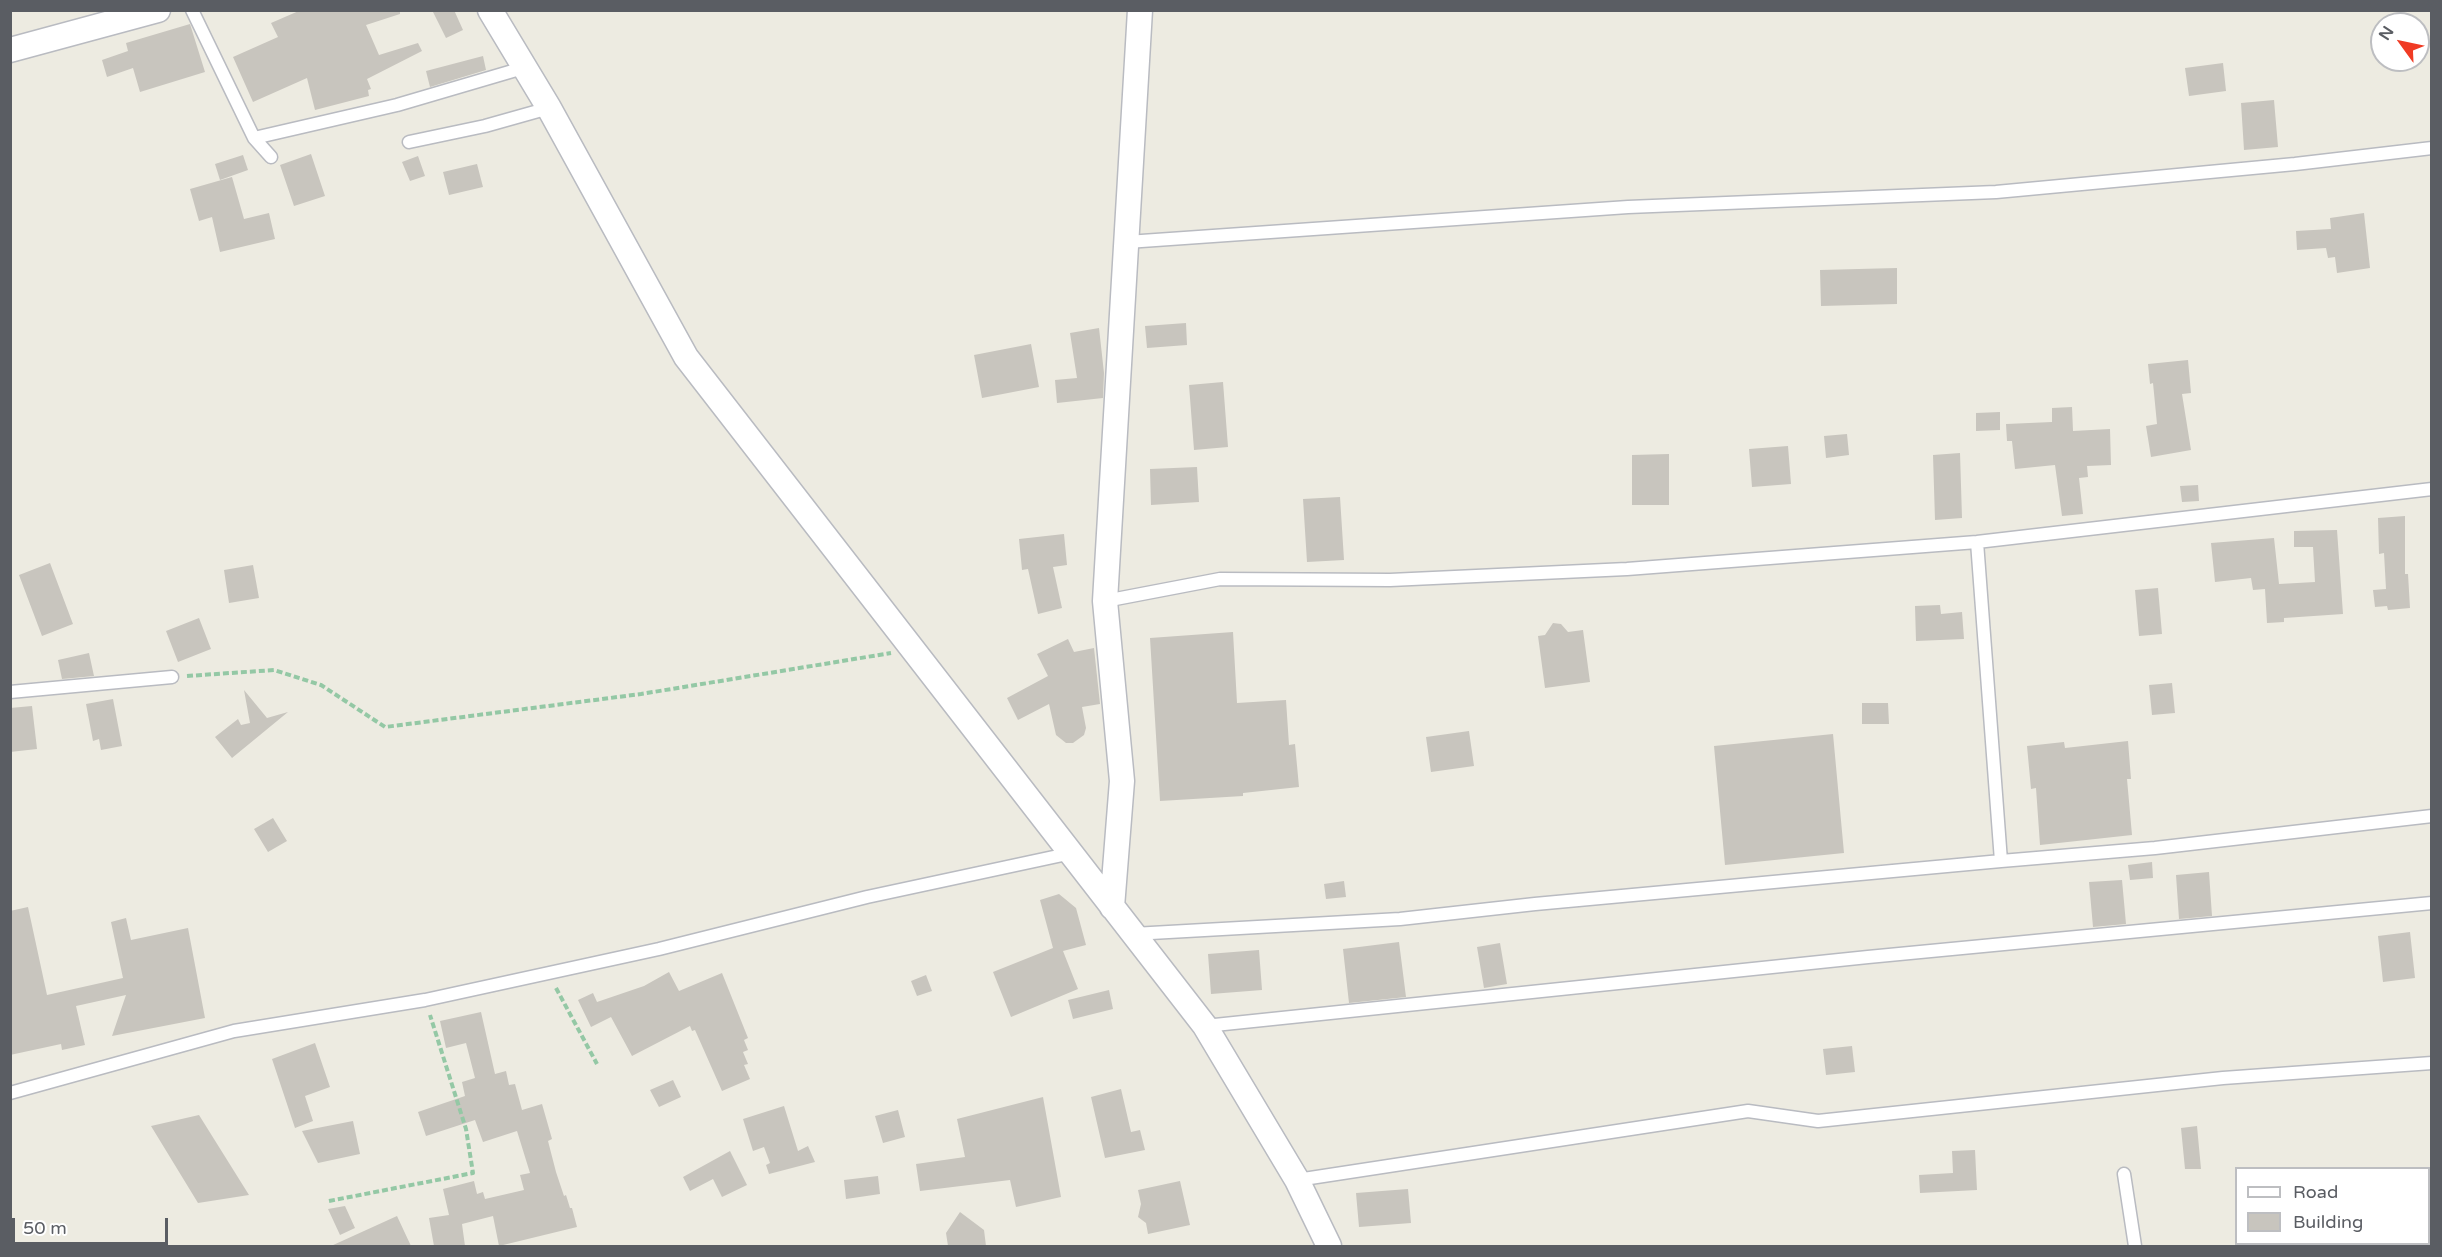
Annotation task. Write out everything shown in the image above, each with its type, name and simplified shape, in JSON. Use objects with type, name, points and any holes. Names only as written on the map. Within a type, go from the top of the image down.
[{"type":"street","points":[[10,50],[79,20],[158,10]]},
{"type":"street","points":[[490,10],[549,108],[686,357],[1072,853],[1131,934],[1205,1026],[1297,1180],[1329,1246]]},
{"type":"street","points":[[1112,907],[1122,781],[1105,601],[1140,10]]},
{"type":"lane","points":[[192,10],[254,138],[271,157]]},
{"type":"lane","points":[[254,138],[397,105],[523,68]]},
{"type":"lane","points":[[409,142],[484,126],[549,108]]},
{"type":"lane","points":[[1127,242],[1628,207],[1996,192],[2295,164],[2432,148]]},
{"type":"lane","points":[[1105,601],[1220,579],[1426,579],[1693,564],[1977,542],[2432,489]]},
{"type":"lane","points":[[1977,542],[2001,861]]},
{"type":"lane","points":[[10,692],[172,677]]},
{"type":"lane","points":[[1131,934],[1400,919],[1535,904],[2155,848],[2432,816]]},
{"type":"lane","points":[[10,1093],[234,1032],[425,1000],[549,974],[867,897],[1072,853]]},
{"type":"lane","points":[[1205,1026],[1868,957],[2432,903]]},
{"type":"lane","points":[[1297,1180],[1748,1111],[1818,1121],[2223,1078],[2432,1063]]},
{"type":"lane","points":[[2124,1174],[2135,1246]]},
{"type":"path","points":[[172,677],[274,670],[321,685],[385,727],[641,694],[912,650]]},
{"type":"path","points":[[549,974],[597,1064]]},
{"type":"path","points":[[329,1201],[473,1173],[466,1129],[425,1000]]},
{"type":"building","points":[[301,10],[400,10],[400,14],[366,25],[379,55],[418,43],[422,51],[367,79],[371,89],[368,90],[369,96],[315,110],[307,78],[253,102],[233,57],[278,37],[271,23]]},
{"type":"building","points":[[432,10],[454,10],[463,30],[446,38]]},
{"type":"building","points":[[190,24],[205,72],[140,92],[133,68],[107,77],[102,60],[128,51],[126,43]]},
{"type":"building","points":[[483,56],[486,70],[430,87],[426,71]]},
{"type":"building","points":[[2223,63],[2226,91],[2189,96],[2185,68]]},
{"type":"building","points":[[2274,100],[2278,147],[2244,150],[2241,103]]},
{"type":"building","points":[[311,154],[325,196],[294,206],[280,165]]},
{"type":"building","points":[[243,155],[248,170],[220,180],[215,164]]},
{"type":"building","points":[[418,156],[425,176],[410,181],[402,162]]},
{"type":"building","points":[[477,164],[483,187],[449,195],[443,172]]},
{"type":"building","points":[[232,177],[244,219],[269,213],[275,239],[220,252],[212,217],[199,221],[190,189]]},
{"type":"building","points":[[2364,213],[2370,268],[2337,273],[2335,257],[2328,258],[2326,248],[2297,250],[2296,231],[2331,229],[2330,218]]},
{"type":"building","points":[[1897,268],[1897,304],[1821,306],[1820,270]]},
{"type":"building","points":[[1186,323],[1187,345],[1147,348],[1145,326]]},
{"type":"building","points":[[1099,328],[1104,373],[1103,398],[1057,403],[1055,380],[1077,378],[1070,333]]},
{"type":"building","points":[[1031,344],[1039,387],[982,398],[974,355]]},
{"type":"building","points":[[2188,360],[2191,393],[2182,394],[2191,450],[2151,457],[2146,426],[2157,424],[2153,383],[2150,384],[2148,364]]},
{"type":"building","points":[[1223,382],[1228,447],[1194,450],[1189,385]]},
{"type":"building","points":[[2072,407],[2073,431],[2110,429],[2111,465],[2087,466],[2088,477],[2079,478],[2083,514],[2062,516],[2055,465],[2015,469],[2012,441],[2007,441],[2006,424],[2052,422],[2052,408]]},
{"type":"building","points":[[2000,412],[2000,430],[1976,431],[1976,413]]},
{"type":"building","points":[[1847,434],[1849,455],[1826,458],[1824,436]]},
{"type":"building","points":[[1788,446],[1791,484],[1752,487],[1749,449]]},
{"type":"building","points":[[1960,453],[1962,518],[1935,520],[1933,455]]},
{"type":"building","points":[[1669,454],[1669,505],[1632,505],[1632,455]]},
{"type":"building","points":[[1197,467],[1199,502],[1151,505],[1150,469]]},
{"type":"building","points":[[2198,485],[2199,501],[2182,502],[2180,486]]},
{"type":"building","points":[[1340,497],[1344,560],[1307,562],[1303,499]]},
{"type":"building","points":[[2405,516],[2405,574],[2408,574],[2410,608],[2388,610],[2387,606],[2375,607],[2373,590],[2386,589],[2384,553],[2379,554],[2378,518]]},
{"type":"building","points":[[2337,530],[2343,614],[2284,618],[2284,622],[2267,623],[2265,589],[2253,590],[2251,578],[2215,582],[2211,543],[2274,538],[2279,584],[2315,582],[2313,547],[2294,547],[2294,531]]},
{"type":"building","points":[[1064,534],[1067,565],[1053,567],[1062,608],[1038,614],[1028,569],[1022,570],[1019,539]]},
{"type":"building","points":[[50,563],[73,624],[42,636],[19,575]]},
{"type":"building","points":[[253,565],[259,598],[229,603],[224,570]]},
{"type":"building","points":[[2158,588],[2162,634],[2139,636],[2135,590]]},
{"type":"building","points":[[1940,605],[1941,614],[1962,612],[1964,639],[1916,641],[1915,606]]},
{"type":"building","points":[[199,618],[211,649],[178,662],[166,631]]},
{"type":"building","points":[[1553,623],[1561,624],[1568,632],[1583,630],[1590,682],[1545,688],[1538,636],[1545,635]]},
{"type":"building","points":[[1233,632],[1237,703],[1286,700],[1289,745],[1295,744],[1299,787],[1243,793],[1243,796],[1160,801],[1150,638]]},
{"type":"building","points":[[1068,639],[1074,652],[1094,648],[1100,704],[1082,707],[1086,728],[1084,735],[1073,743],[1066,743],[1056,735],[1049,704],[1018,720],[1007,698],[1048,676],[1037,654]]},
{"type":"building","points":[[89,653],[94,676],[62,679],[58,660]]},
{"type":"building","points":[[2172,683],[2175,713],[2152,715],[2149,685]]},
{"type":"building","points":[[244,690],[267,718],[288,712],[232,758],[215,737],[238,719],[241,725],[250,723]]},
{"type":"building","points":[[113,699],[122,746],[101,750],[99,739],[93,741],[86,704]]},
{"type":"building","points":[[1862,703],[1888,703],[1889,724],[1862,724]]},
{"type":"building","points":[[32,706],[37,749],[10,752],[10,708]]},
{"type":"building","points":[[1469,731],[1474,766],[1431,772],[1426,737]]},
{"type":"building","points":[[1833,734],[1844,853],[1725,865],[1714,746]]},
{"type":"building","points":[[2128,741],[2131,779],[2127,779],[2132,835],[2040,845],[2036,788],[2031,789],[2027,746],[2064,742],[2065,748]]},
{"type":"building","points":[[273,818],[287,841],[268,852],[254,829]]},
{"type":"building","points":[[2152,862],[2153,878],[2130,880],[2128,865]]},
{"type":"building","points":[[2209,872],[2212,916],[2179,919],[2176,875]]},
{"type":"building","points":[[2122,880],[2126,924],[2093,927],[2089,882]]},
{"type":"building","points":[[1344,881],[1346,897],[1326,899],[1324,884]]},
{"type":"building","points":[[1059,894],[1076,908],[1086,945],[1063,951],[1078,989],[1011,1017],[993,972],[1053,948],[1040,900]]},
{"type":"building","points":[[28,907],[47,995],[123,978],[111,922],[126,918],[131,940],[188,928],[205,1018],[112,1036],[126,995],[76,1006],[85,1045],[62,1050],[61,1044],[10,1055],[10,911]]},
{"type":"building","points":[[2410,932],[2415,978],[2383,982],[2378,936]]},
{"type":"building","points":[[1399,942],[1406,997],[1349,1003],[1343,949]]},
{"type":"building","points":[[1500,943],[1507,984],[1484,988],[1477,947]]},
{"type":"building","points":[[1259,950],[1262,990],[1211,994],[1208,954]]},
{"type":"building","points":[[669,972],[679,991],[722,973],[748,1038],[744,1040],[748,1050],[743,1052],[748,1064],[744,1065],[750,1079],[722,1091],[695,1030],[692,1031],[690,1026],[632,1056],[611,1017],[591,1027],[578,1000],[593,993],[597,1002],[644,986]]},
{"type":"building","points":[[926,975],[932,991],[917,996],[911,981]]},
{"type":"building","points":[[1109,990],[1113,1009],[1073,1019],[1068,1000]]},
{"type":"building","points":[[481,1012],[495,1074],[506,1071],[509,1085],[515,1084],[522,1110],[542,1104],[552,1139],[548,1141],[556,1172],[564,1196],[566,1195],[570,1208],[572,1208],[577,1227],[499,1246],[493,1216],[462,1224],[465,1246],[434,1246],[429,1218],[449,1215],[443,1189],[474,1181],[477,1194],[483,1192],[485,1199],[524,1190],[520,1175],[530,1173],[517,1131],[483,1142],[475,1120],[426,1136],[418,1112],[465,1096],[462,1082],[475,1078],[466,1043],[446,1048],[440,1021]]},
{"type":"building","points":[[315,1043],[330,1087],[305,1096],[313,1121],[295,1128],[272,1059]]},
{"type":"building","points":[[1852,1046],[1855,1072],[1826,1075],[1823,1049]]},
{"type":"building","points":[[673,1080],[681,1097],[659,1107],[650,1090]]},
{"type":"building","points":[[1121,1089],[1131,1132],[1140,1130],[1145,1150],[1105,1158],[1091,1097]]},
{"type":"building","points":[[1043,1097],[1061,1197],[1016,1207],[1010,1180],[920,1191],[916,1164],[965,1157],[957,1119]]},
{"type":"building","points":[[784,1106],[798,1151],[808,1146],[815,1162],[769,1174],[766,1165],[770,1163],[764,1147],[753,1151],[743,1119]]},
{"type":"building","points":[[898,1110],[905,1137],[883,1143],[875,1116]]},
{"type":"building","points":[[199,1115],[249,1195],[198,1203],[151,1126]]},
{"type":"building","points":[[353,1121],[360,1154],[318,1163],[302,1131]]},
{"type":"building","points":[[2197,1126],[2201,1169],[2185,1169],[2181,1128]]},
{"type":"building","points":[[1975,1150],[1977,1190],[1920,1193],[1919,1175],[1953,1173],[1952,1151]]},
{"type":"building","points":[[730,1151],[747,1185],[722,1197],[713,1179],[690,1191],[683,1177]]},
{"type":"building","points":[[878,1176],[880,1194],[846,1199],[844,1180]]},
{"type":"building","points":[[1180,1181],[1190,1225],[1148,1234],[1146,1223],[1138,1217],[1141,1204],[1138,1190]]},
{"type":"building","points":[[1408,1189],[1411,1223],[1359,1227],[1356,1193]]},
{"type":"building","points":[[345,1206],[355,1228],[340,1235],[328,1209]]},
{"type":"building","points":[[960,1212],[984,1230],[986,1246],[948,1246],[946,1233]]},
{"type":"building","points":[[397,1216],[411,1246],[331,1246]]}]
